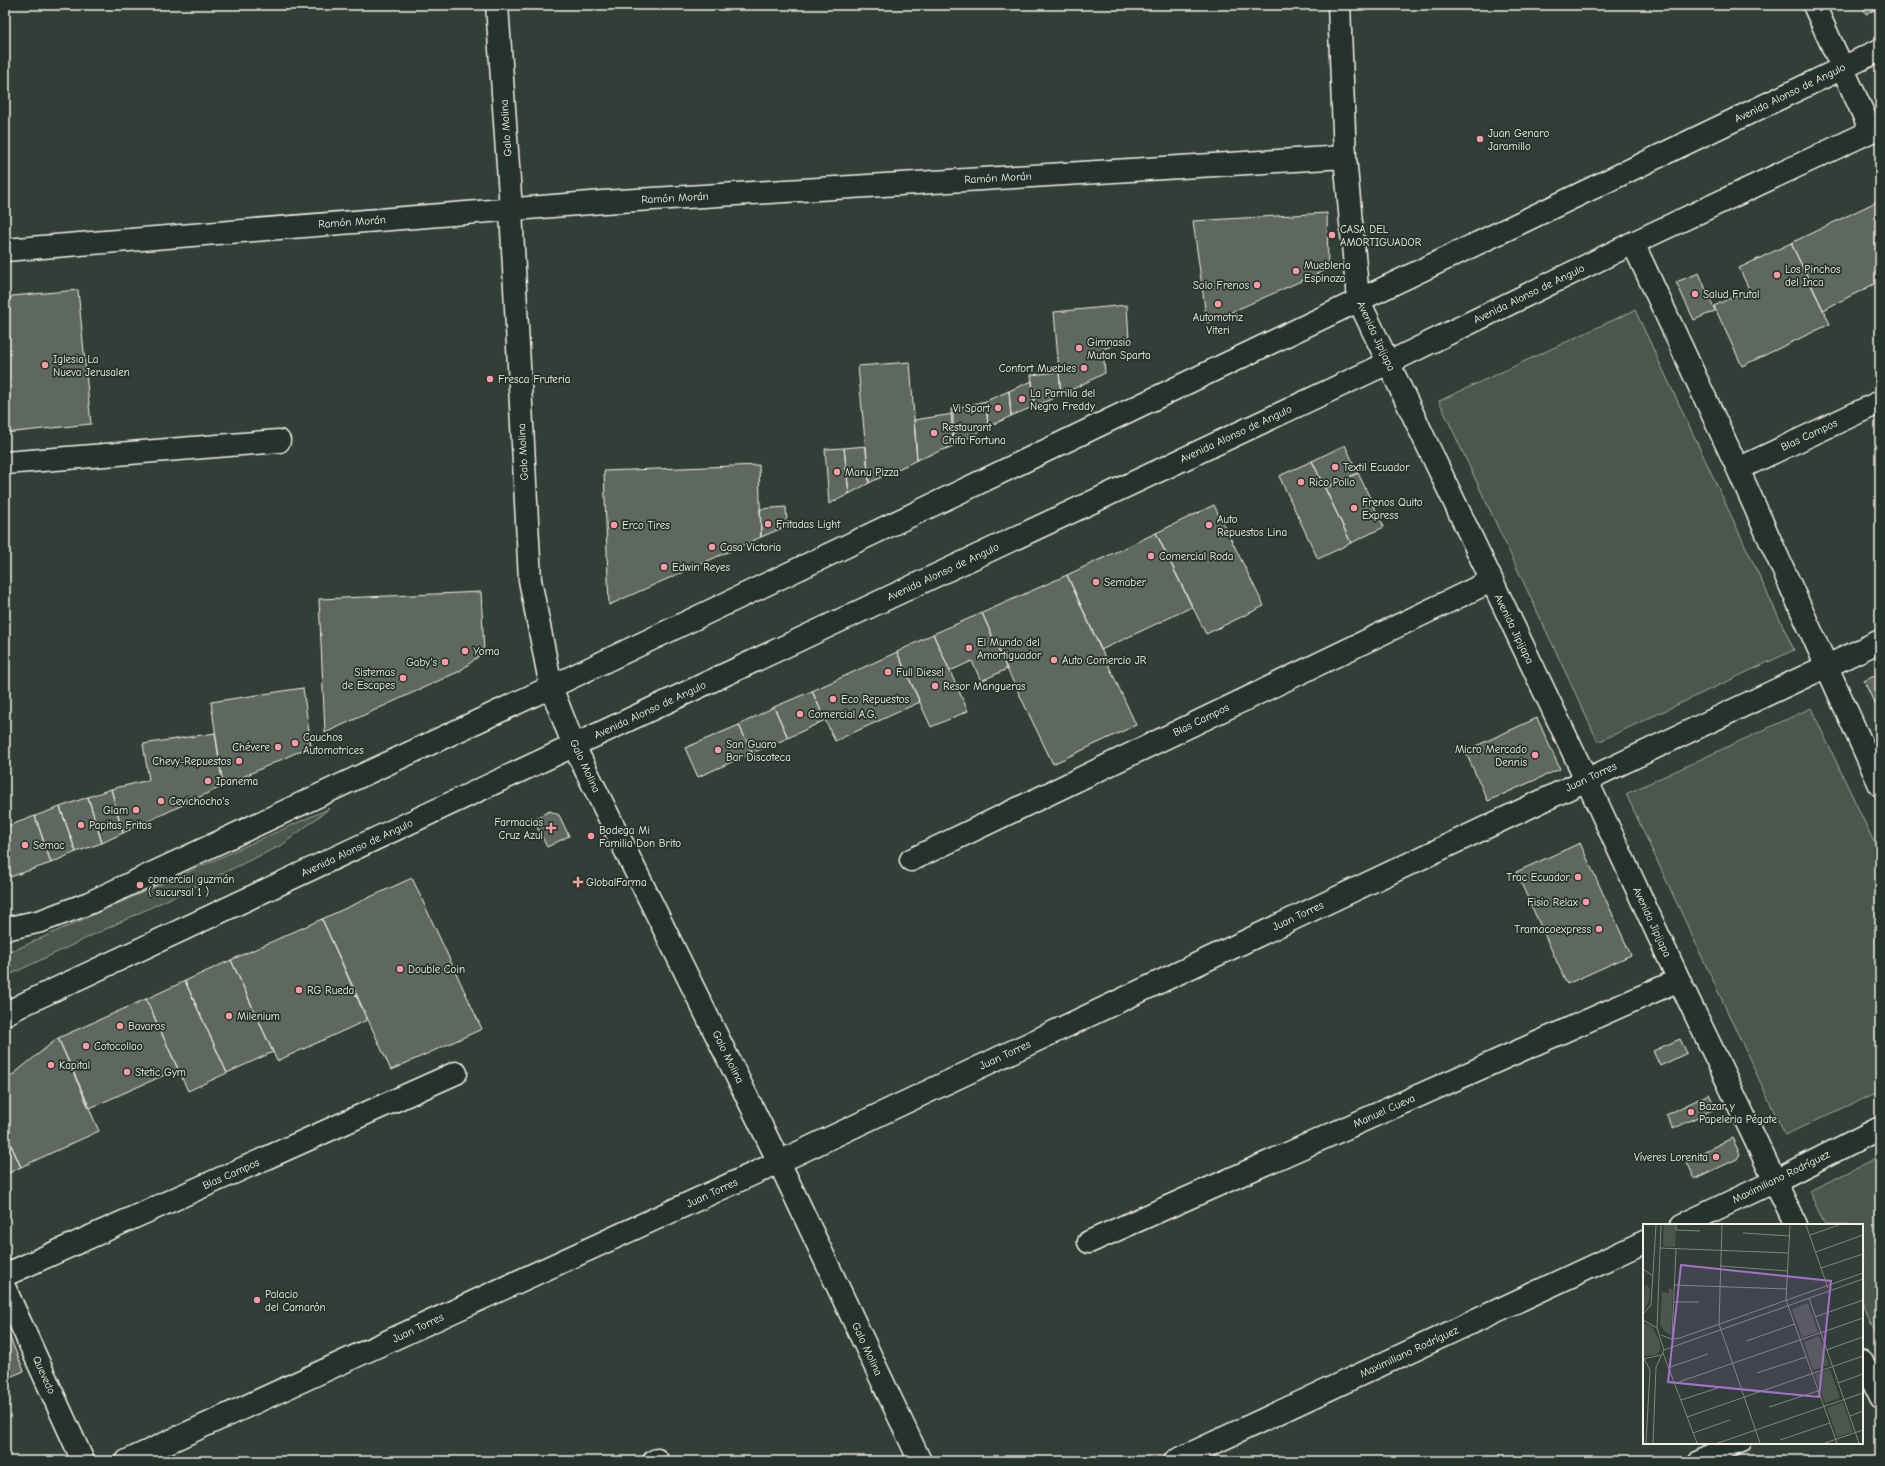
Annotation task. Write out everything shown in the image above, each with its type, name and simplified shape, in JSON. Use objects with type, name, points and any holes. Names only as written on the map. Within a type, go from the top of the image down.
[{"type":"street","name":"Galo Molina","points":[[498,5],[511,210],[530,580],[551,687],[574,746],[779,1162],[920,1461]]},
{"type":"street","name":"Avenida Jipijapa","points":[[1339,5],[1345,157],[1358,299],[1796,1224]]},
{"type":"street","points":[[1814,5],[1842,68],[1876,129]]},
{"type":"street","name":"Avenida Alonso de Angulo","points":[[5,929],[41,921],[89,903],[551,687],[1880,50]]},
{"type":"street","name":"Avenida Alonso de Angulo","points":[[5,1014],[1388,363],[1633,243],[1876,129]]},
{"type":"street","name":"Ramón Morán","points":[[5,250],[603,202],[1345,157]]},
{"type":"street","points":[[1633,243],[1738,469],[1880,785]]},
{"type":"street","name":"Blas Campos","points":[[1738,469],[1880,402]]},
{"type":"street","points":[[5,463],[279,441]]},
{"type":"street","name":"Blas Campos","points":[[911,860],[1491,581]]},
{"type":"street","name":"Juan Torres","points":[[127,1461],[779,1162],[1880,640]]},
{"type":"street","name":"Manuel Cueva","points":[[1089,1242],[1679,980]]},
{"type":"street","name":"Blas Campos","points":[[5,1275],[456,1073]]},
{"type":"street","name":"Maximiliano Rodríguez","points":[[1684,1224],[1775,1182],[1880,1128]]},
{"type":"street","name":"Maximiliano Rodríguez","points":[[1175,1461],[1643,1242]]},
{"type":"street","name":"Quevedo","points":[[5,1289],[83,1461]]},
{"type":"street","points":[[1863,1364],[1871,1389]]},
{"type":"street","points":[[1698,1461],[1736,1444]]},
{"type":"shaded area","points":[[1635,310],[1794,650],[1598,742],[1439,401]]},
{"type":"shaded area","points":[[1811,708],[1880,855],[1880,1091],[1785,1135],[1626,794]]},
{"type":"shaded area","points":[[330,808],[282,845],[5,977],[5,951],[17,949]]},
{"type":"shaded area","points":[[1880,1157],[1880,1341],[1863,1305],[1863,1224],[1825,1224],[1809,1191]]},
{"type":"building","points":[[1862,5],[1880,5],[1880,8],[1866,14]]},
{"type":"building","points":[[1880,200],[1880,281],[1823,310],[1791,243]]},
{"type":"building","points":[[1327,213],[1328,269],[1207,323],[1193,221]]},
{"type":"building","points":[[1791,243],[1830,324],[1742,366],[1714,306],[1749,289],[1739,268]]},
{"type":"building","name":"Salud Frutal","points":[[1699,273],[1715,311],[1694,320],[1676,282]]},
{"type":"building","name":"Iglesia La Nueva Jerusalen","points":[[78,290],[91,424],[5,433],[5,306],[12,296]]},
{"type":"building","points":[[1127,305],[1129,340],[1103,349],[1105,373],[1061,395],[1054,312]]},
{"type":"building","points":[[910,362],[917,460],[869,483],[858,366]]},
{"type":"building","points":[[1059,372],[1061,395],[1035,406],[1031,375]]},
{"type":"building","name":"La Parrilla del Negro Freddy","points":[[1032,381],[1035,406],[1011,416],[1009,391]]},
{"type":"building","name":"Vi Sport","points":[[1009,391],[1011,416],[988,427],[986,401]]},
{"type":"building","points":[[986,401],[988,427],[953,446],[951,409]]},
{"type":"building","name":"Restaurant Chifa Fortuna","points":[[953,414],[953,446],[917,460],[914,420]]},
{"type":"building","name":"Textil Ecuador","points":[[1345,445],[1358,473],[1325,488],[1312,461]]},
{"type":"building","points":[[866,446],[869,483],[849,494],[844,448]]},
{"type":"building","name":"Manu Pizza","points":[[844,448],[849,494],[829,504],[825,449]]},
{"type":"building","points":[[1312,461],[1351,543],[1318,559],[1279,476]]},
{"type":"building","points":[[759,465],[761,537],[609,605],[604,471]]},
{"type":"building","name":"Frenos Quito Express","points":[[1358,473],[1384,527],[1351,543],[1325,488]]},
{"type":"building","points":[[1214,505],[1264,606],[1206,634],[1156,533]]},
{"type":"building","points":[[786,507],[787,526],[761,537],[760,509]]},
{"type":"building","points":[[1156,533],[1192,607],[1101,650],[1067,575]]},
{"type":"building","name":"Auto Comercio JR","points":[[1067,575],[1136,725],[1053,764],[1007,669],[982,613]]},
{"type":"building","points":[[481,592],[484,652],[460,671],[325,733],[319,599]]},
{"type":"building","name":"El Mundo del Amortiguador","points":[[982,613],[1007,669],[981,681],[972,661],[950,671],[933,634]]},
{"type":"building","name":"Resor Mangueras","points":[[933,634],[968,711],[931,727],[897,652]]},
{"type":"building","points":[[897,652],[920,702],[835,741],[812,691]]},
{"type":"building","points":[[1880,673],[1880,715],[1864,681]]},
{"type":"building","points":[[303,688],[311,746],[223,786],[211,702]]},
{"type":"building","name":"Comercial A.G.","points":[[812,691],[825,720],[788,738],[774,707]]},
{"type":"building","points":[[774,707],[788,738],[752,753],[739,725]]},
{"type":"building","points":[[1537,718],[1560,769],[1488,801],[1465,751]]},
{"type":"building","name":"San Guaro Bar Discoteca","points":[[739,725],[752,753],[698,777],[685,748]]},
{"type":"building","points":[[215,733],[223,786],[123,833],[111,789],[149,780],[143,744]]},
{"type":"building","points":[[111,789],[123,833],[102,843],[88,797]]},
{"type":"building","name":"Papitas Fritas","points":[[88,797],[102,843],[76,852],[60,807]]},
{"type":"building","points":[[60,807],[76,852],[51,863],[35,816]]},
{"type":"building","name":"Farmacias Cruz Azul","points":[[550,811],[559,815],[569,836],[547,847],[533,819]]},
{"type":"building","name":"Semac","points":[[35,816],[51,863],[10,877],[5,873],[5,827]]},
{"type":"building","points":[[1580,843],[1631,955],[1567,984],[1516,872]]},
{"type":"building","name":"Double Coin","points":[[412,878],[482,1029],[391,1070],[322,919]]},
{"type":"building","name":"RG Rueda","points":[[322,919],[367,1020],[277,1061],[231,960]]},
{"type":"building","name":"Milenium","points":[[231,960],[273,1052],[227,1073],[185,981]]},
{"type":"building","points":[[185,981],[227,1073],[188,1091],[146,999]]},
{"type":"building","points":[[146,999],[178,1069],[90,1108],[58,1038]]},
{"type":"building","points":[[58,1038],[99,1131],[21,1167],[5,1132],[5,1081]]},
{"type":"building","points":[[1680,1039],[1687,1053],[1660,1066],[1653,1051]]},
{"type":"building","name":"Bazar y Papeleria Pégate","points":[[1709,1094],[1716,1108],[1673,1129],[1666,1115]]},
{"type":"building","points":[[5,1132],[21,1167],[5,1175]]},
{"type":"building","name":"Víveres Lorenita","points":[[1732,1138],[1740,1154],[1737,1159],[1695,1179],[1686,1160]]},
{"type":"building","points":[[5,1326],[24,1371],[5,1379]]},
{"type":"place","name":"Juan Genaro Jaramillo","points":[[1480,139]]},
{"type":"place","name":"CASA DEL AMORTIGUADOR","points":[[1332,235]]},
{"type":"place","name":"Muebleria Espinoza","points":[[1296,271]]},
{"type":"place","name":"Los Pinchos del Inca","points":[[1777,275]]},
{"type":"place","name":"Solo Frenos","points":[[1257,285]]},
{"type":"place","name":"Salud Frutal","points":[[1695,294]]},
{"type":"place","name":"Automotriz Viteri","points":[[1218,304]]},
{"type":"place","name":"Gimnasio Mutan Sparta","points":[[1079,348]]},
{"type":"place","name":"Iglesia La Nueva Jerusalen","points":[[45,365]]},
{"type":"place","name":"Confort Muebles","points":[[1084,368]]},
{"type":"place","name":"Fresca Fruteria","points":[[490,379]]},
{"type":"place","name":"La Parrilla del Negro Freddy","points":[[1022,399]]},
{"type":"place","name":"Vi Sport","points":[[998,408]]},
{"type":"place","name":"Restaurant Chifa Fortuna","points":[[934,433]]},
{"type":"place","name":"Textil Ecuador","points":[[1335,467]]},
{"type":"place","name":"Manu Pizza","points":[[837,472]]},
{"type":"place","name":"Rico Pollo","points":[[1301,482]]},
{"type":"place","name":"Frenos Quito Express","points":[[1354,508]]},
{"type":"place","name":"Fritadas Light","points":[[768,524]]},
{"type":"place","name":"Erco Tires","points":[[614,525]]},
{"type":"place","name":"Auto Repuestos Lina","points":[[1209,525]]},
{"type":"place","name":"Casa Victoria","points":[[712,547]]},
{"type":"place","name":"Comercial Roda","points":[[1151,556]]},
{"type":"place","name":"Edwin Reyes","points":[[664,567]]},
{"type":"place","name":"Semaber","points":[[1096,582]]},
{"type":"place","name":"El Mundo del Amortiguador","points":[[969,648]]},
{"type":"place","name":"Yoma","points":[[465,651]]},
{"type":"place","name":"Auto Comercio JR","points":[[1054,660]]},
{"type":"place","name":"Gaby's","points":[[445,662]]},
{"type":"place","name":"Full Diesel","points":[[888,672]]},
{"type":"place","name":"Sistemas de Escapes","points":[[403,678]]},
{"type":"place","name":"Resor Mangueras","points":[[935,686]]},
{"type":"place","name":"Eco Repuestos","points":[[833,699]]},
{"type":"place","name":"Comercial A.G.","points":[[800,714]]},
{"type":"place","name":"Cauchos Automotrices","points":[[295,743]]},
{"type":"place","name":"Chévere","points":[[278,747]]},
{"type":"place","name":"San Guaro Bar Discoteca","points":[[718,750]]},
{"type":"place","name":"Micro Mercado Dennis","points":[[1535,755]]},
{"type":"place","name":"Chevy-Repuestos","points":[[239,761]]},
{"type":"place","name":"Ipanema","points":[[208,781]]},
{"type":"place","name":"Cevichocho's","points":[[161,801]]},
{"type":"place","name":"Glam","points":[[136,810]]},
{"type":"place","name":"Papitas Fritas","points":[[81,825]]},
{"type":"place","name":"Farmacias Cruz Azul","points":[[551,828]]},
{"type":"place","name":"Bodega Mi Familia Don Brito","points":[[591,836]]},
{"type":"place","name":"Semac","points":[[25,845]]},
{"type":"place","name":"Trac Ecuador","points":[[1578,877]]},
{"type":"place","name":"GlobalFarma","points":[[578,882]]},
{"type":"place","name":"comercial guzmán ( sucursal 1 )","points":[[140,885]]},
{"type":"place","name":"Fisio Relax","points":[[1586,902]]},
{"type":"place","name":"Tramacoexpress","points":[[1599,929]]},
{"type":"place","name":"Double Coin","points":[[400,969]]},
{"type":"place","name":"RG Rueda","points":[[299,990]]},
{"type":"place","name":"Milenium","points":[[229,1016]]},
{"type":"place","name":"Bavaros","points":[[120,1026]]},
{"type":"place","name":"Cotocollao","points":[[86,1046]]},
{"type":"place","name":"Kapital","points":[[51,1065]]},
{"type":"place","name":"Stetic Gym","points":[[127,1072]]},
{"type":"place","name":"Bazar y Papeleria Pégate","points":[[1691,1112]]},
{"type":"place","name":"Víveres Lorenita","points":[[1716,1157]]},
{"type":"place","name":"Palacio del Camarón","points":[[257,1300]]}]
